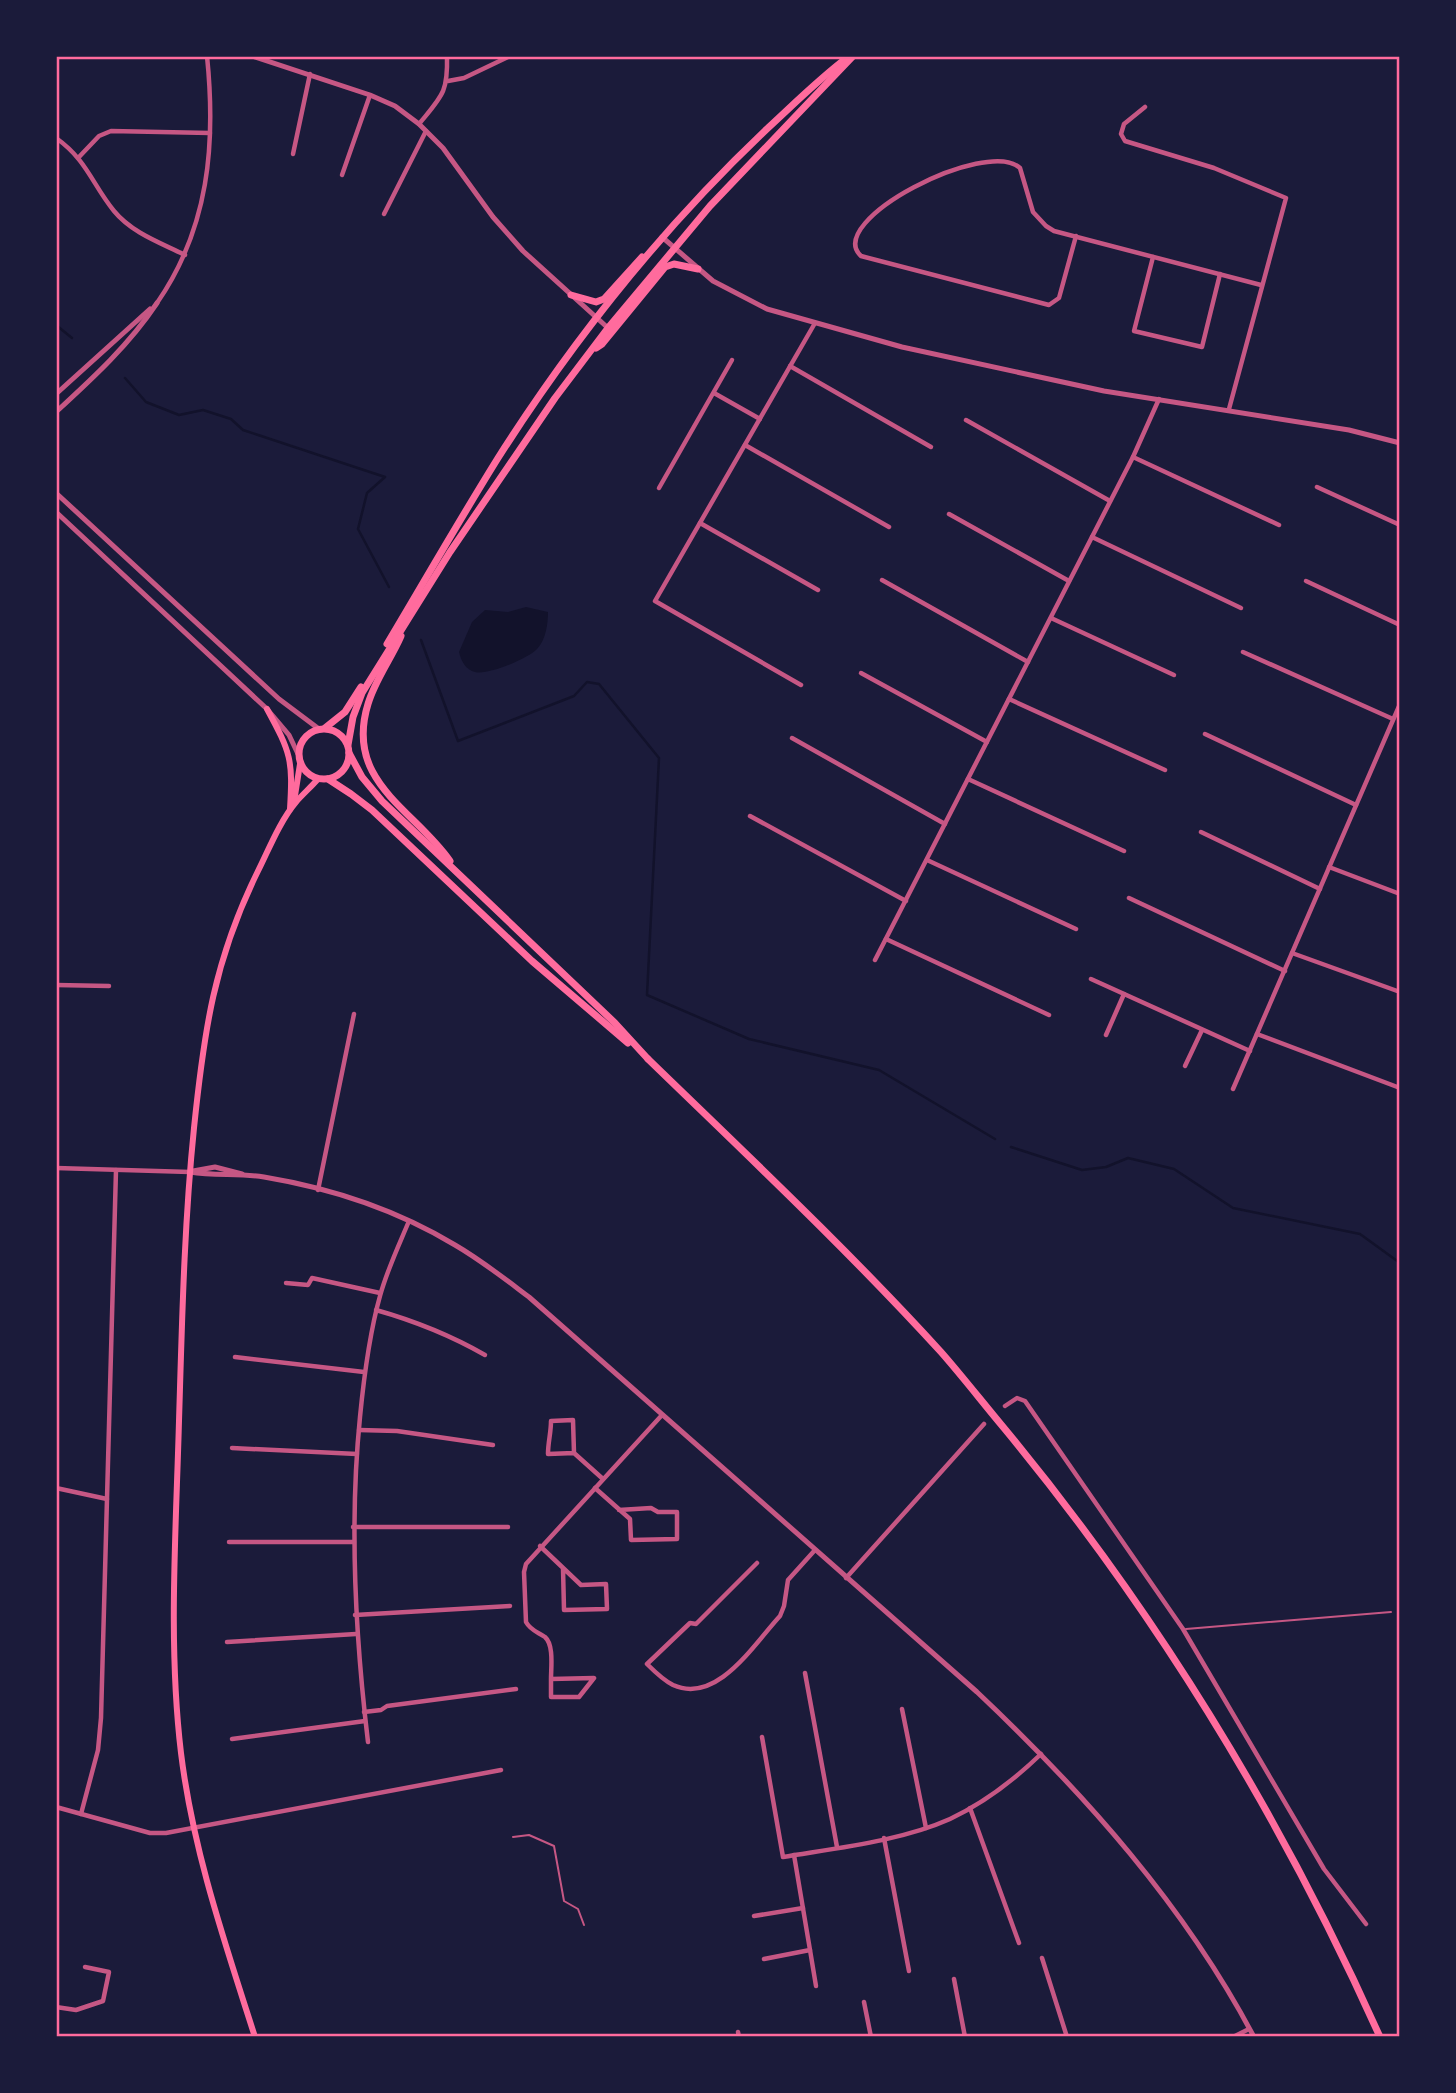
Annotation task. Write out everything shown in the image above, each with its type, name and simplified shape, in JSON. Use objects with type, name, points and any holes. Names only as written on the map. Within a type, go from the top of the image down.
[{"type":"main road","points":[[404,629],[362,693],[353,717],[346,767],[341,773],[328,779],[318,779],[304,771],[298,754],[302,741],[306,735],[322,729],[345,712],[353,701],[499,457],[597,318],[662,237],[735,159],[826,74],[851,56]]},
{"type":"main road","points":[[458,873],[444,852],[381,787],[368,764],[363,726],[368,703],[404,629],[450,552],[555,398],[608,328],[709,206],[851,56]]},
{"type":"main road","points":[[571,295],[596,302],[604,299],[635,262],[651,250]]},
{"type":"main road","points":[[590,352],[602,344],[664,267],[674,264],[698,269]]},
{"type":"main road","points":[[267,709],[288,748],[291,760],[290,811]]},
{"type":"main road","points":[[322,729],[339,733],[371,789],[845,1251],[943,1354],[1050,1484],[1156,1631],[1241,1765],[1293,1857],[1352,1974],[1380,2037]]},
{"type":"main road","points":[[294,804],[300,764]]},
{"type":"main road","points":[[255,2037],[217,1919],[193,1828],[182,1756],[174,1669],[183,1269],[203,1041],[212,993],[224,950],[243,902],[294,804],[318,779]]},
{"type":"main road","points":[[328,779],[372,810],[532,961],[648,1059]]},
{"type":"street","points":[[56,412],[138,332],[185,255],[200,217],[206,180],[211,90],[207,56]]},
{"type":"street","points":[[252,56],[370,94],[395,106],[427,130],[461,171],[493,217],[523,251],[608,328]]},
{"type":"street","points":[[419,124],[438,101],[448,81],[447,56]]},
{"type":"street","points":[[448,81],[464,78],[510,56]]},
{"type":"street","points":[[293,154],[310,74]]},
{"type":"street","points":[[342,175],[370,94]]},
{"type":"street","points":[[1145,107],[1124,124],[1121,134],[1125,141],[1214,168],[1286,198],[1229,409]]},
{"type":"street","points":[[384,214],[427,130]]},
{"type":"street","points":[[79,157],[99,136],[110,131],[210,133]]},
{"type":"street","points":[[56,138],[79,157],[114,212],[147,237],[185,255]]},
{"type":"street","points":[[1076,236],[1059,298],[1049,304],[861,256],[855,251],[854,245],[860,229],[877,212],[923,182],[981,163],[1009,161],[1020,168],[1029,204],[1039,220],[1054,231],[1076,236],[1261,285]]},
{"type":"street","points":[[662,237],[724,288],[755,304],[815,323],[1010,372],[1104,391],[1349,429],[1400,443]]},
{"type":"street","points":[[1153,257],[1134,331],[1202,347],[1220,274]]},
{"type":"street","points":[[56,394],[158,303]]},
{"type":"street","points":[[801,685],[655,601],[815,323]]},
{"type":"street","points":[[659,488],[732,360]]},
{"type":"street","points":[[790,366],[931,447]]},
{"type":"street","points":[[714,393],[760,419]]},
{"type":"street","points":[[876,960],[1133,457],[1160,399]]},
{"type":"street","points":[[966,420],[1110,501]]},
{"type":"street","points":[[745,445],[889,527]]},
{"type":"street","points":[[1133,457],[1279,525]]},
{"type":"street","points":[[1317,487],[1400,525]]},
{"type":"street","points":[[56,493],[279,699],[322,729]]},
{"type":"street","points":[[56,512],[267,709],[289,735],[298,754]]},
{"type":"street","points":[[949,514],[1069,581]]},
{"type":"street","points":[[700,523],[818,590]]},
{"type":"street","points":[[1092,537],[1241,608]]},
{"type":"street","points":[[882,580],[1028,662]]},
{"type":"street","points":[[1306,581],[1400,625]]},
{"type":"street","points":[[1051,618],[1174,675]]},
{"type":"street","points":[[1242,652],[1394,719]]},
{"type":"street","points":[[861,673],[987,742]]},
{"type":"street","points":[[1009,699],[1165,770]]},
{"type":"street","points":[[1233,1089],[1400,705]]},
{"type":"street","points":[[1205,734],[1356,805]]},
{"type":"street","points":[[792,738],[945,824]]},
{"type":"street","points":[[968,779],[1124,851]]},
{"type":"street","points":[[750,816],[906,901]]},
{"type":"street","points":[[1200,832],[1320,889]]},
{"type":"street","points":[[927,860],[1076,929]]},
{"type":"street","points":[[1329,867],[1400,894]]},
{"type":"street","points":[[1129,898],[1285,971]]},
{"type":"street","points":[[886,939],[1049,1016]]},
{"type":"street","points":[[1292,953],[1400,992]]},
{"type":"street","points":[[1091,979],[1250,1051]]},
{"type":"street","points":[[56,985],[108,986]]},
{"type":"street","points":[[1106,1035],[1124,994]]},
{"type":"street","points":[[318,1189],[354,1014]]},
{"type":"street","points":[[1185,1066],[1202,1030]]},
{"type":"street","points":[[1257,1034],[1400,1088]]},
{"type":"street","points":[[56,1168],[245,1175],[318,1189],[366,1203],[454,1244],[529,1297],[977,1692],[1042,1754],[1108,1827],[1153,1883],[1199,1948],[1254,2037]]},
{"type":"street","points":[[81,1814],[98,1750],[102,1718],[116,1170]]},
{"type":"street","points":[[368,1742],[355,1615],[353,1527],[357,1454],[364,1372],[376,1310],[380,1293],[409,1221]]},
{"type":"street","points":[[286,1283],[308,1285],[312,1278],[380,1293]]},
{"type":"street","points":[[376,1310],[447,1334],[485,1355]]},
{"type":"street","points":[[235,1357],[364,1372]]},
{"type":"street","points":[[1005,1406],[1017,1398],[1025,1401],[1183,1629],[1324,1869],[1366,1924]]},
{"type":"street","points":[[551,1679],[594,1678],[579,1697],[551,1697],[550,1644],[547,1638],[533,1631],[526,1622],[524,1572],[529,1559],[662,1415]]},
{"type":"street","points":[[574,1453],[573,1420],[551,1421],[548,1454],[574,1453],[603,1479]]},
{"type":"street","points":[[846,1578],[984,1424]]},
{"type":"street","points":[[359,1430],[397,1432],[493,1445]]},
{"type":"street","points":[[232,1448],[357,1454]]},
{"type":"street","points":[[56,1488],[107,1499]]},
{"type":"street","points":[[594,1488],[619,1510],[630,1519],[631,1540],[677,1539],[677,1512],[659,1512],[651,1508],[619,1510]]},
{"type":"street","points":[[353,1527],[508,1527]]},
{"type":"street","points":[[229,1542],[354,1542]]},
{"type":"street","points":[[540,1546],[581,1585],[606,1584],[607,1609],[564,1610],[563,1568]]},
{"type":"street","points":[[757,1563],[696,1624],[690,1623],[647,1664],[664,1680],[682,1688],[693,1689],[706,1687],[725,1676],[779,1616],[784,1606],[788,1580],[815,1550]]},
{"type":"street","points":[[355,1615],[510,1606]]},
{"type":"street","points":[[228,1642],[356,1634]]},
{"type":"street","points":[[805,1673],[837,1847]]},
{"type":"street","points":[[364,1712],[381,1710],[387,1706],[516,1689]]},
{"type":"street","points":[[902,1709],[926,1828]]},
{"type":"street","points":[[232,1739],[365,1721]]},
{"type":"street","points":[[762,1737],[783,1857],[926,1828],[971,1808],[1016,1778],[1042,1754]]},
{"type":"street","points":[[56,1807],[149,1833],[166,1833],[500,1770]]},
{"type":"street","points":[[971,1808],[1019,1943]]},
{"type":"street","points":[[884,1838],[909,1971]]},
{"type":"street","points":[[794,1855],[816,1986]]},
{"type":"street","points":[[754,1916],[803,1908]]},
{"type":"street","points":[[764,1959],[810,1951]]},
{"type":"street","points":[[1042,1958],[1067,2037]]},
{"type":"street","points":[[56,2007],[76,2010],[103,2001],[109,1972],[85,1967]]},
{"type":"street","points":[[954,1979],[965,2037]]},
{"type":"street","points":[[864,2002],[871,2037]]},
{"type":"street","points":[[1233,2037],[1249,2029]]},
{"type":"lane","points":[[1183,1629],[1391,1612]]},
{"type":"lane","points":[[513,1837],[529,1835],[554,1846],[564,1901],[578,1909],[584,1925]]},
{"type":"shaded area","points":[[526,607],[548,612],[547,626],[537,649],[498,669],[481,673],[467,667],[459,652],[472,622],[485,610],[508,612]]},
{"type":"waterway","points":[[56,325],[72,338]]},
{"type":"waterway","points":[[125,378],[146,402],[179,415],[203,410],[231,419],[243,430],[385,477],[367,493],[358,529],[389,587]]},
{"type":"waterway","points":[[421,640],[458,741],[574,696],[587,682],[599,684],[659,758],[647,995],[749,1039],[879,1070],[995,1139]]},
{"type":"waterway","points":[[1011,1147],[1082,1170],[1106,1167],[1128,1158],[1174,1169],[1233,1208],[1360,1234],[1400,1263]]}]
